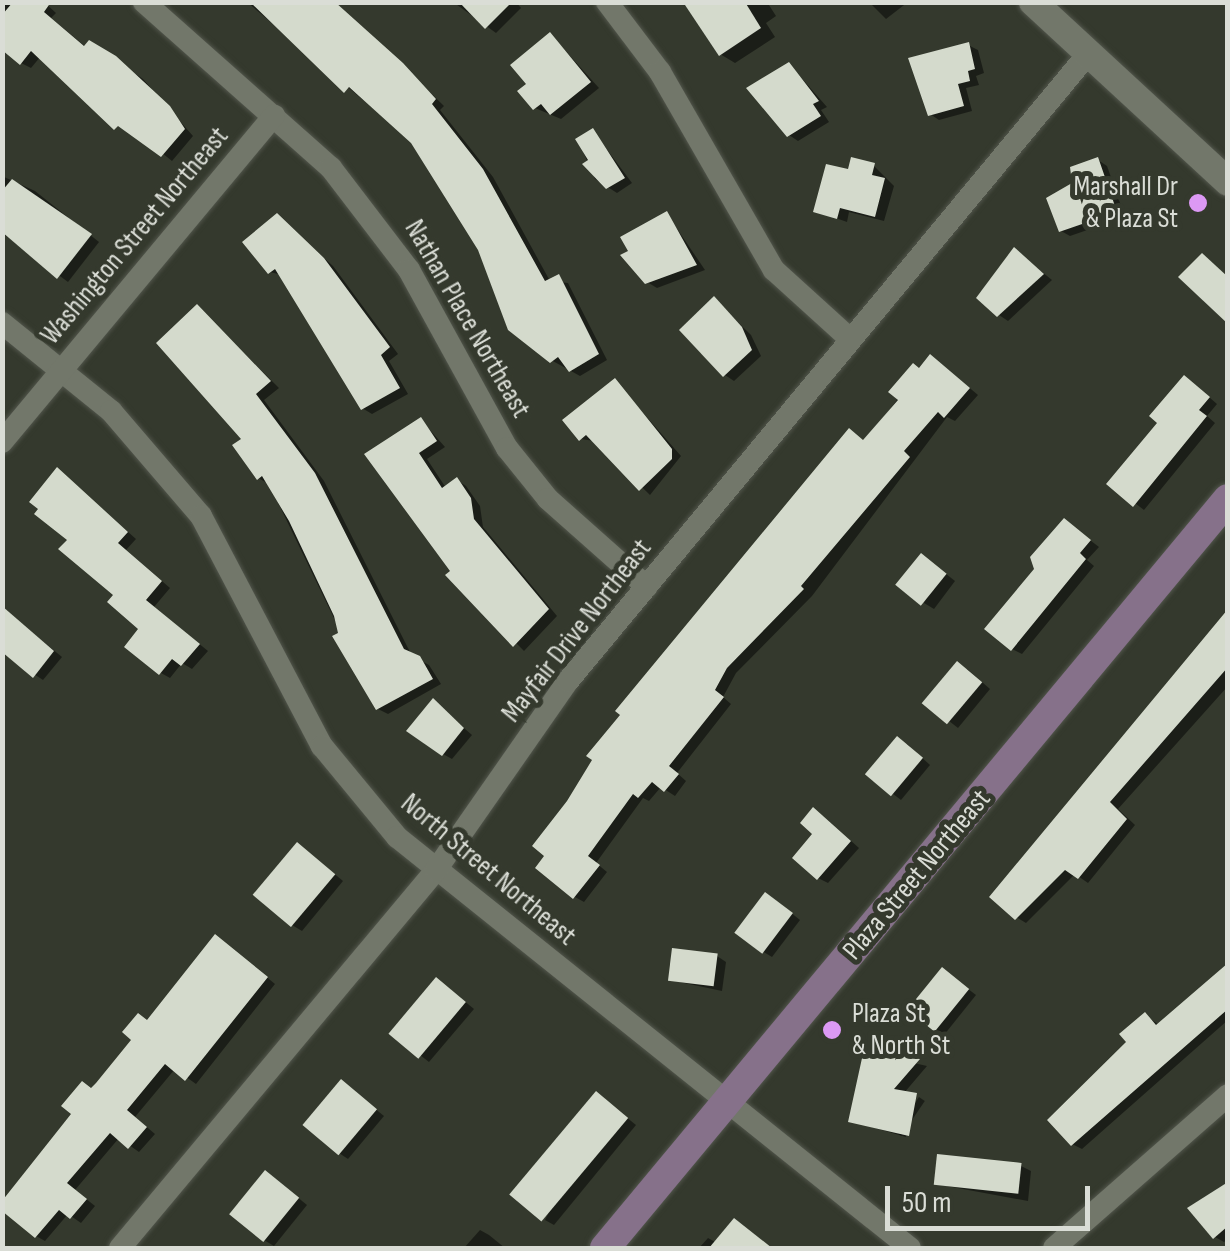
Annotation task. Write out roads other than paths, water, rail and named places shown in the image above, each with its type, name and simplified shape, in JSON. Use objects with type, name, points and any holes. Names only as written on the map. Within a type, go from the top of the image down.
[{"type":"main road","name":"Plaza Street Northeast","points":[[604,1248],[1228,500]]},
{"type":"street","name":"Nathan Place Northeast","points":[[144,2],[274,115],[374,218],[507,448],[548,498],[647,587]]},
{"type":"street","points":[[607,2],[670,88],[774,270],[850,339]]},
{"type":"street","points":[[1033,2],[1228,182]]},
{"type":"street","name":"Mayfair Drive Northeast","points":[[120,1248],[436,870],[568,682],[1088,54]]},
{"type":"street","name":"Washington Street Northeast","points":[[2,442],[274,115]]},
{"type":"street","name":"North Street Northeast","points":[[2,323],[62,370],[156,458],[201,516],[322,746],[397,838],[725,1104],[910,1248]]},
{"type":"street","points":[[1054,1248],[1228,1095]]},
{"type":"place","name":"Marshall Dr & Plaza St","points":[[1198,203]]},
{"type":"place","name":"Plaza St & North St","points":[[832,1030]]}]
